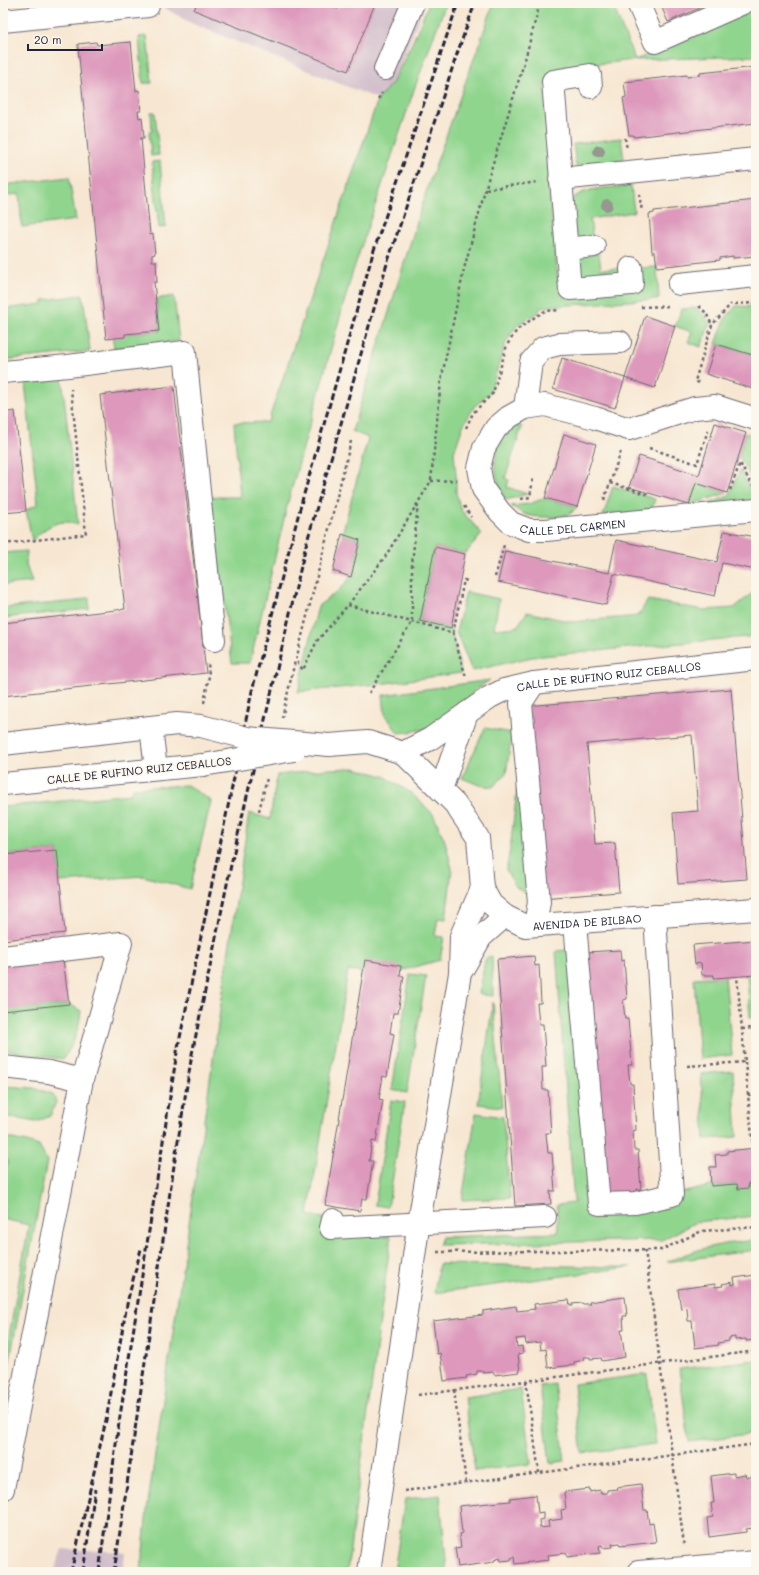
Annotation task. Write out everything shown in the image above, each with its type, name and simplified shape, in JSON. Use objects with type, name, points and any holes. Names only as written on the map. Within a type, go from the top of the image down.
[{"type":"street","points":[[385,69],[413,3]]},
{"type":"street","points":[[638,3],[655,42],[743,3]]},
{"type":"street","points":[[3,21],[148,6]]},
{"type":"street","points":[[591,87],[590,75],[553,81],[563,123],[560,180],[570,289],[632,284],[631,268]]},
{"type":"street","points":[[560,180],[756,159]]},
{"type":"street","points":[[567,249],[594,246]]},
{"type":"street","points":[[679,284],[756,276]]},
{"type":"street","points":[[524,408],[531,362],[543,348],[559,344],[620,342]]},
{"type":"street","points":[[3,372],[185,352],[214,640]]},
{"type":"street","name":"CALLE DEL CARMEN","points":[[756,419],[715,406],[695,408],[629,429],[595,418],[545,405],[524,408],[509,417],[496,428],[484,448],[479,468],[483,489],[500,512],[511,523],[529,530],[546,530],[756,510]]},
{"type":"street","name":"CALLE DE RUFINO RUIZ CEBALLOS","points":[[403,753],[430,739],[490,697],[504,690],[534,683],[756,659]]},
{"type":"street","points":[[534,683],[521,703],[539,902],[535,925]]},
{"type":"street","points":[[441,790],[467,713]]},
{"type":"street","points":[[3,744],[177,724],[202,717],[247,738],[328,745]]},
{"type":"street","points":[[151,727],[156,769]]},
{"type":"street","name":"AVENIDA DE BILBAO","points":[[328,745],[368,742],[403,753],[455,804],[478,838],[482,888],[491,904],[506,916],[525,926],[756,909]]},
{"type":"street","name":"CALLE DE RUFINO RUIZ CEBALLOS","points":[[3,784],[203,765],[328,745]]},
{"type":"street","points":[[369,1572],[419,1225],[460,973],[461,936],[482,888]]},
{"type":"street","points":[[460,973],[482,937],[506,916]]},
{"type":"street","points":[[575,923],[599,1204],[635,1203],[672,1195],[655,916]]},
{"type":"street","points":[[3,957],[121,943],[82,1080],[3,1489]]},
{"type":"street","points":[[3,1067],[49,1072],[82,1080]]},
{"type":"street","points":[[333,1220],[331,1228],[419,1225],[545,1217]]},
{"type":"street","points":[[638,1572],[756,1562]]},
{"type":"path","points":[[351,441],[296,660],[303,670],[317,641],[348,605],[385,556],[431,481],[441,381],[464,269],[540,3]]},
{"type":"path","points":[[486,189],[560,180]]},
{"type":"path","points":[[702,384],[695,381],[712,325],[732,304]]},
{"type":"path","points":[[698,305],[706,313],[712,325]]},
{"type":"path","points":[[3,544],[86,534],[68,366]]},
{"type":"path","points":[[646,447],[697,464],[710,424]]},
{"type":"path","points":[[603,502],[622,446]]},
{"type":"path","points":[[728,494],[740,463],[753,488]]},
{"type":"path","points":[[610,482],[655,496]]},
{"type":"path","points":[[369,693],[412,622],[412,565],[419,502]]},
{"type":"path","points":[[495,578],[511,523]]},
{"type":"path","points":[[466,677],[453,633],[464,580],[468,581]]},
{"type":"path","points":[[348,605],[453,633]]},
{"type":"path","points":[[202,717],[209,676],[208,661],[218,660],[214,640]]},
{"type":"path","points":[[737,976],[753,1148]]},
{"type":"path","points":[[742,1029],[756,1028]]},
{"type":"path","points":[[664,1067],[744,1062]]},
{"type":"path","points":[[748,1095],[756,1094]]},
{"type":"path","points":[[415,1252],[661,1250],[702,1231],[756,1227]]},
{"type":"path","points":[[645,1250],[673,1455],[684,1550]]},
{"type":"path","points":[[394,1398],[756,1350]]},
{"type":"path","points":[[526,1381],[539,1473]]},
{"type":"path","points":[[454,1390],[466,1483]]},
{"type":"path","points":[[380,1494],[756,1444]]},
{"type":"shaded area","points":[[156,3],[425,3],[393,82],[378,99],[191,23]]},
{"type":"shaded area","points":[[62,1549],[125,1552],[123,1572],[54,1572]]},
{"type":"green space","points":[[429,3],[446,3],[415,87],[352,274],[288,502],[250,663],[232,663],[210,497],[240,497],[234,423],[268,422],[378,99],[393,82]]},
{"type":"green space","points":[[494,3],[612,3],[635,60],[559,68],[552,73],[545,85],[549,190],[558,281],[562,293],[574,298],[637,268],[657,267],[659,299],[541,307],[539,312],[517,325],[506,342],[490,392],[474,407],[463,426],[454,452],[456,493],[461,510],[482,534],[465,554],[435,547],[420,621],[451,628],[461,673],[379,684],[298,692],[318,606],[338,591],[351,577],[360,540],[342,534],[368,438],[352,431],[428,186]]},
{"type":"green space","points":[[756,9],[756,56],[635,60]]},
{"type":"green space","points":[[147,36],[152,83],[143,83],[139,37]]},
{"type":"green space","points":[[151,112],[155,112],[159,155],[151,156],[149,132],[152,131]]},
{"type":"green space","points":[[621,138],[624,160],[576,166],[573,144]]},
{"type":"green space","points":[[160,161],[166,227],[159,228],[152,162]]},
{"type":"green space","points":[[69,177],[76,220],[22,227],[19,194],[3,196],[3,185]]},
{"type":"green space","points":[[631,186],[634,212],[590,219],[593,241],[576,241],[570,202],[575,197],[589,190]]},
{"type":"green space","points":[[599,254],[601,269],[625,268],[617,276],[605,280],[580,282],[572,256]]},
{"type":"green space","points":[[83,295],[90,351],[3,360],[3,309],[43,304],[43,300]]},
{"type":"green space","points":[[174,296],[179,341],[114,348],[112,335],[160,331],[156,299]]},
{"type":"green space","points":[[736,306],[756,307],[756,356],[716,344],[725,319]]},
{"type":"green space","points":[[696,308],[710,323],[701,347],[688,342],[692,332],[675,326],[682,309]]},
{"type":"green space","points":[[62,377],[78,525],[60,522],[43,531],[32,541],[26,510],[38,504],[25,382]]},
{"type":"green space","points":[[513,424],[522,427],[505,478],[509,480],[507,487],[527,494],[506,500],[497,479],[495,460],[500,442]]},
{"type":"green space","points":[[746,433],[756,436],[756,487],[739,456]]},
{"type":"green space","points":[[740,470],[756,501],[704,506],[729,496]]},
{"type":"green space","points":[[696,483],[727,493],[689,505]]},
{"type":"green space","points":[[613,486],[655,499],[651,512],[603,516]]},
{"type":"green space","points":[[545,498],[577,507],[570,514],[555,517],[539,517],[526,515],[511,506],[529,504]]},
{"type":"green space","points":[[27,551],[26,565],[32,582],[3,585],[3,553]]},
{"type":"green space","points":[[756,590],[756,636],[532,657],[472,671],[456,632],[466,592],[499,599],[494,629],[517,627],[527,612],[572,622],[638,616],[648,600],[704,610],[734,608]]},
{"type":"green space","points":[[89,597],[89,609],[3,618],[3,608],[77,601]]},
{"type":"green space","points":[[490,680],[477,689],[440,726],[398,733],[385,714],[383,695]]},
{"type":"green space","points":[[485,728],[512,733],[506,774],[493,787],[479,785],[462,778]]},
{"type":"green space","points":[[524,730],[538,900],[516,887],[506,870],[510,850]]},
{"type":"green space","points":[[354,768],[384,776],[411,793],[433,814],[445,841],[452,869],[446,919],[438,918],[435,936],[444,937],[440,960],[382,976],[348,970],[308,1215],[324,1218],[322,1235],[391,1236],[347,1572],[141,1572],[147,1510],[249,813],[270,819],[277,775],[328,769]]},
{"type":"green space","points":[[187,785],[211,801],[190,889],[143,876],[60,882],[57,850],[3,855],[3,807],[130,794],[133,788]]},
{"type":"green space","points":[[577,949],[599,1204],[672,1195],[711,1186],[756,1183],[756,1216],[696,1222],[662,1240],[439,1245],[442,1237],[558,1233],[557,1205],[574,1203],[556,951]]},
{"type":"green space","points":[[492,956],[493,996],[479,994],[485,961],[487,957]]},
{"type":"green space","points":[[410,974],[426,976],[407,1093],[392,1090]]},
{"type":"green space","points":[[747,974],[756,974],[756,1018],[750,1018]]},
{"type":"green space","points":[[725,976],[732,1055],[700,1059],[694,978]]},
{"type":"green space","points":[[493,1002],[502,1107],[478,1104]]},
{"type":"green space","points":[[69,1004],[81,1011],[75,1036],[63,1059],[3,1050],[3,1010]]},
{"type":"green space","points":[[733,1071],[737,1137],[705,1139],[701,1074]]},
{"type":"green space","points":[[3,1086],[33,1088],[53,1094],[56,1102],[50,1116],[36,1122],[3,1116]]},
{"type":"green space","points":[[391,1100],[405,1102],[388,1207],[375,1205]]},
{"type":"green space","points":[[476,1113],[503,1117],[510,1198],[462,1200]]},
{"type":"green space","points":[[3,1137],[39,1146],[47,1161],[3,1397],[3,1352],[6,1352],[29,1225],[3,1219],[3,1184],[8,1160],[3,1159]]},
{"type":"green space","points":[[756,1240],[756,1250],[667,1262],[689,1253],[710,1247]]},
{"type":"green space","points":[[439,1264],[631,1267],[434,1293]]},
{"type":"green space","points":[[756,1360],[756,1433],[689,1442],[679,1369]]},
{"type":"green space","points":[[647,1374],[656,1444],[582,1453],[574,1384]]},
{"type":"green space","points":[[555,1384],[565,1461],[550,1463],[540,1386]]},
{"type":"green space","points":[[521,1389],[531,1464],[475,1471],[465,1397]]},
{"type":"green space","points":[[440,1495],[447,1572],[394,1572],[405,1499]]},
{"type":"building","points":[[197,3],[324,3],[338,9],[341,3],[375,4],[348,71],[194,10]]},
{"type":"building","points":[[660,3],[711,3],[668,22]]},
{"type":"building","points":[[96,42],[97,45],[131,42],[136,91],[139,90],[141,111],[138,111],[139,118],[142,117],[144,138],[141,138],[150,235],[153,234],[155,254],[152,255],[152,261],[156,261],[157,282],[154,282],[159,331],[125,334],[125,337],[106,339],[78,47],[78,44]]},
{"type":"building","points":[[756,67],[756,123],[634,137],[633,135],[629,135],[623,98],[626,97],[624,82],[687,75],[687,77],[700,75],[700,73]]},
{"type":"building","points":[[756,200],[756,256],[733,258],[733,256],[720,258],[720,260],[657,267],[655,252],[652,252],[649,214],[654,213],[654,211]]},
{"type":"building","points":[[645,316],[675,326],[655,388],[625,378]]},
{"type":"building","points":[[716,344],[756,356],[756,390],[706,374]]},
{"type":"building","points":[[562,358],[625,378],[615,408],[553,389]]},
{"type":"building","points":[[174,386],[206,673],[3,696],[3,623],[125,609],[100,395]]},
{"type":"building","points":[[15,411],[26,511],[3,513],[3,413]]},
{"type":"building","points":[[715,423],[746,433],[727,493],[696,483],[689,505],[629,487],[639,456],[699,475]]},
{"type":"building","points":[[564,434],[596,444],[577,507],[545,498]]},
{"type":"building","points":[[724,531],[756,537],[756,570],[722,563],[715,596],[614,574],[606,605],[498,582],[505,551],[609,573],[616,540],[717,562]]},
{"type":"building","points":[[342,534],[360,540],[351,577],[333,571]]},
{"type":"building","points":[[435,547],[465,554],[451,628],[420,621]]},
{"type":"building","points":[[731,689],[747,879],[678,884],[673,813],[698,811],[692,735],[587,744],[595,844],[615,843],[619,892],[541,898],[525,706]]},
{"type":"building","points":[[57,850],[65,933],[3,940],[3,855]]},
{"type":"building","points":[[756,940],[756,975],[714,978],[714,975],[702,975],[701,963],[695,964],[693,945]]},
{"type":"building","points":[[620,950],[621,961],[624,960],[627,999],[623,1000],[625,1019],[628,1019],[632,1065],[628,1065],[630,1084],[633,1084],[636,1130],[633,1131],[634,1150],[638,1150],[641,1189],[637,1189],[638,1200],[605,1202],[587,952]]},
{"type":"building","points":[[534,956],[535,966],[539,965],[541,1003],[537,1003],[539,1024],[543,1024],[546,1067],[542,1067],[543,1090],[548,1090],[551,1133],[546,1133],[548,1153],[552,1153],[555,1191],[550,1191],[551,1204],[515,1206],[497,959]]},
{"type":"building","points":[[63,959],[69,1004],[3,1011],[3,964]]},
{"type":"building","points":[[365,960],[401,966],[400,976],[404,976],[398,1013],[393,1013],[390,1033],[394,1034],[387,1077],[383,1076],[379,1099],[383,1100],[376,1142],[372,1141],[369,1161],[373,1161],[367,1199],[362,1199],[360,1211],[325,1205]]},
{"type":"building","points":[[756,1148],[756,1183],[748,1183],[749,1188],[738,1189],[737,1184],[711,1186],[710,1167],[716,1167],[715,1155],[727,1154],[727,1151]]},
{"type":"building","points":[[756,1275],[756,1340],[735,1340],[735,1337],[729,1338],[729,1341],[718,1343],[719,1345],[695,1348],[692,1321],[688,1321],[687,1308],[681,1309],[678,1289],[715,1284],[715,1287],[723,1286],[722,1284],[732,1282],[732,1285],[735,1284],[734,1278]]},
{"type":"building","points":[[625,1297],[627,1316],[623,1316],[624,1330],[621,1330],[625,1357],[602,1361],[601,1358],[590,1359],[590,1357],[584,1357],[584,1360],[574,1362],[574,1365],[548,1368],[546,1349],[541,1350],[540,1342],[526,1344],[525,1338],[516,1339],[517,1347],[522,1346],[523,1353],[518,1354],[520,1372],[494,1375],[494,1372],[483,1373],[483,1371],[477,1371],[477,1374],[466,1376],[467,1378],[444,1381],[440,1353],[437,1354],[433,1321],[483,1315],[483,1311],[516,1306],[517,1311],[535,1309],[534,1304],[569,1300],[570,1306],[573,1306],[572,1304],[590,1304],[589,1302]]},
{"type":"building","points":[[734,1473],[734,1476],[745,1474],[746,1477],[752,1477],[752,1474],[756,1473],[756,1531],[753,1531],[753,1528],[746,1529],[746,1532],[709,1537],[707,1518],[713,1517],[711,1503],[714,1503],[711,1476]]},
{"type":"building","points":[[641,1484],[644,1510],[647,1510],[649,1524],[653,1523],[656,1542],[620,1546],[619,1543],[612,1544],[613,1547],[603,1548],[602,1545],[599,1546],[600,1553],[567,1557],[566,1553],[548,1555],[549,1560],[515,1564],[514,1557],[511,1558],[511,1560],[501,1561],[500,1558],[494,1560],[494,1562],[458,1567],[455,1548],[461,1547],[459,1534],[462,1533],[459,1506],[510,1501],[510,1498],[536,1495],[538,1513],[543,1512],[543,1519],[539,1520],[540,1528],[549,1527],[548,1521],[562,1519],[561,1510],[566,1509],[564,1492],[590,1489],[590,1492],[600,1490],[601,1493],[607,1493],[607,1490],[618,1489],[617,1487]]},
{"type":"railway","points":[[99,1572],[118,1429],[177,1052],[252,691],[302,501],[373,253],[458,3]]},
{"type":"railway","points":[[114,1572],[173,1172],[192,1054],[232,860],[306,545],[386,267],[475,3]]},
{"type":"railway","points":[[71,1572],[106,1420],[128,1299],[141,1249]]},
{"type":"railway","points":[[83,1572],[95,1489]]}]
